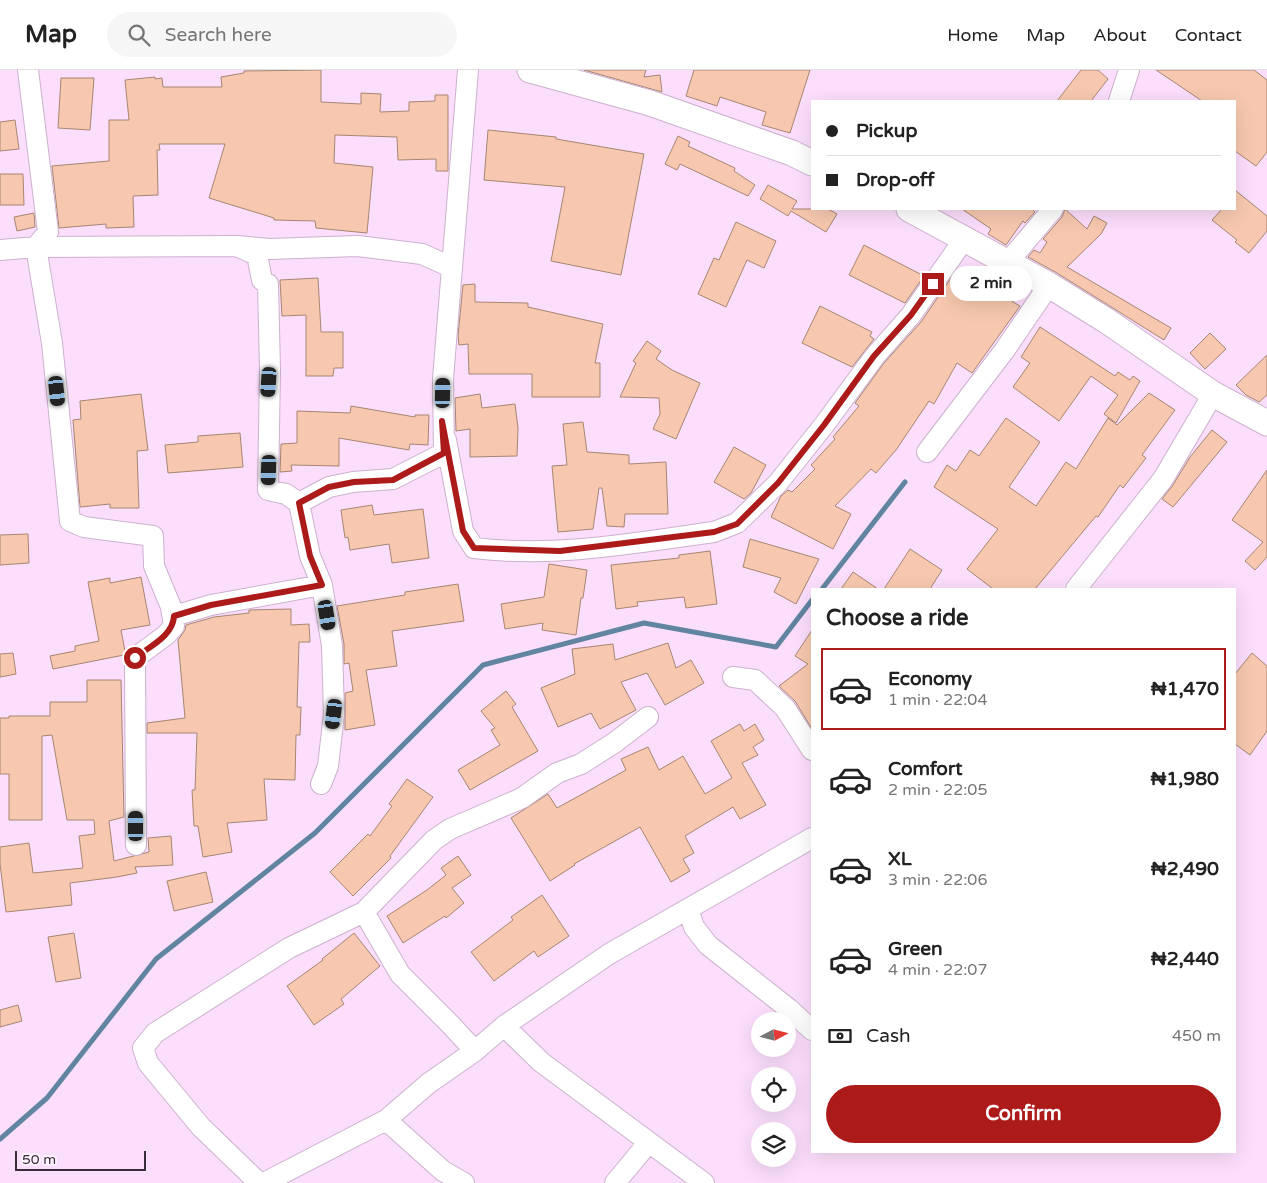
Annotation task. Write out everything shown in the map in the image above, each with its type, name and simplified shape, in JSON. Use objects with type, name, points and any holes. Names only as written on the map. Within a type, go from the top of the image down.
[{"type":"street","points":[[28,70],[48,232],[36,247],[52,343],[70,521],[84,527],[153,536],[154,566],[174,616],[174,626],[166,635],[135,658],[136,845]]},
{"type":"street","points":[[299,503],[329,487],[354,482],[393,480],[444,453],[442,421],[443,379],[468,70]]},
{"type":"street","points":[[530,70],[650,103],[792,153],[811,162]]},
{"type":"street","points":[[1119,100],[1128,71]]},
{"type":"street","points":[[911,210],[1049,284],[1107,321],[1213,394],[1267,423]]},
{"type":"street","points":[[1008,262],[1052,210]]},
{"type":"street","points":[[442,421],[463,531],[474,548],[560,551],[714,532],[737,524],[778,483],[829,419],[874,356],[911,315],[965,238]]},
{"type":"street","points":[[422,254],[455,242]]},
{"type":"street","points":[[237,246],[257,255],[262,280],[268,284]]},
{"type":"street","points":[[0,250],[36,247],[237,246],[270,249],[358,246],[422,254],[451,267]]},
{"type":"street","points":[[270,249],[268,284],[270,370],[268,490],[286,494],[299,503],[310,556],[322,585],[332,646],[334,714],[328,766],[321,784]]},
{"type":"street","points":[[927,452],[1004,350],[1049,284]]},
{"type":"street","points":[[1077,588],[1163,479],[1213,394]]},
{"type":"street","points":[[174,616],[211,605],[322,585]]},
{"type":"street","points":[[733,677],[755,680],[785,708],[811,748]]},
{"type":"street","points":[[258,1183],[201,1127],[148,1063],[143,1048],[155,1033],[281,953],[364,912],[442,834],[522,798],[556,773],[581,764],[614,743],[648,717]]},
{"type":"street","points":[[264,1183],[386,1120],[429,1083],[474,1051],[504,1026],[609,954],[811,839]]},
{"type":"street","points":[[688,909],[694,927],[708,945],[789,1009],[811,1029]]},
{"type":"street","points":[[364,912],[400,974],[449,1022],[474,1051]]},
{"type":"street","points":[[504,1026],[541,1062],[704,1183]]},
{"type":"street","points":[[386,1120],[443,1170],[464,1183]]},
{"type":"street","points":[[616,1183],[649,1142]]},
{"type":"building","points":[[321,70],[321,102],[361,104],[361,93],[381,94],[380,112],[409,111],[409,102],[435,101],[435,95],[448,95],[448,171],[436,171],[436,159],[398,160],[397,137],[335,135],[334,163],[373,167],[367,233],[316,228],[315,221],[274,220],[274,218],[209,198],[225,144],[159,144],[160,150],[157,150],[158,195],[133,196],[134,227],[106,228],[106,224],[59,228],[52,166],[109,161],[109,120],[129,120],[125,80],[155,77],[155,79],[162,78],[163,87],[222,87],[221,77],[244,73],[244,71]]},
{"type":"building","points":[[584,70],[646,70],[644,77],[660,75],[662,92]]},
{"type":"building","points":[[694,70],[810,70],[790,133],[762,125],[766,112],[720,97],[717,106],[686,96]]},
{"type":"building","points":[[1081,70],[1098,70],[1108,79],[1092,100],[1058,100]]},
{"type":"building","points":[[1156,70],[1254,70],[1267,80],[1267,152],[1256,166],[1236,152],[1236,100],[1201,100]]},
{"type":"building","points":[[61,78],[94,78],[90,130],[58,128]]},
{"type":"building","points":[[15,120],[19,149],[0,151],[0,122]]},
{"type":"building","points":[[488,130],[556,137],[556,139],[644,154],[621,275],[551,261],[565,187],[484,180]]},
{"type":"building","points":[[678,136],[690,142],[688,146],[735,168],[734,171],[755,185],[748,196],[680,164],[677,170],[665,164]]},
{"type":"building","points":[[0,174],[23,174],[24,205],[0,205]]},
{"type":"building","points":[[768,185],[797,201],[792,209],[830,210],[837,214],[826,232],[791,211],[788,216],[760,199]]},
{"type":"building","points":[[1236,191],[1267,216],[1267,231],[1249,253],[1235,242],[1237,240],[1212,220],[1221,210],[1236,210]]},
{"type":"building","points":[[963,210],[1033,210],[1035,212],[1025,223],[1023,221],[1006,245],[988,234],[991,229]]},
{"type":"building","points":[[1066,210],[1087,229],[1094,216],[1107,223],[1101,234],[1067,267],[1171,328],[1164,340],[1028,257],[1034,250],[1040,253],[1047,242],[1043,239]]},
{"type":"building","points":[[34,213],[35,227],[17,231],[14,217]]},
{"type":"building","points":[[736,222],[776,241],[764,268],[747,260],[726,307],[698,294],[714,258],[719,260]]},
{"type":"building","points":[[864,245],[924,276],[905,303],[849,275]]},
{"type":"building","points":[[962,274],[989,292],[991,289],[1020,306],[972,373],[957,363],[934,404],[929,401],[896,450],[876,473],[871,469],[835,506],[851,514],[833,549],[771,517],[781,496],[788,490],[792,492],[815,469],[811,465],[835,439],[833,437],[859,406],[855,403],[884,363],[921,322],[953,275],[959,279]]},
{"type":"building","points":[[318,278],[321,332],[343,332],[343,368],[334,368],[333,376],[306,376],[306,315],[282,316],[280,280]]},
{"type":"building","points":[[475,284],[475,302],[528,303],[528,307],[603,324],[595,363],[600,363],[600,397],[532,397],[532,374],[469,374],[468,344],[459,345],[458,336],[463,285]]},
{"type":"building","points":[[820,306],[872,332],[870,336],[874,339],[852,367],[802,343]]},
{"type":"building","points":[[1040,327],[1115,376],[1118,372],[1130,380],[1133,376],[1140,381],[1116,423],[1104,414],[1118,395],[1091,376],[1059,421],[1013,387],[1030,363],[1021,357]]},
{"type":"building","points":[[1210,333],[1226,349],[1205,369],[1190,353]]},
{"type":"building","points":[[647,341],[661,351],[656,359],[672,370],[700,383],[676,439],[653,429],[660,414],[659,398],[620,397],[636,363],[633,361]]},
{"type":"building","points":[[1267,355],[1267,395],[1259,402],[1246,395],[1236,385]]},
{"type":"building","points":[[1149,393],[1175,410],[1142,455],[1146,458],[1123,488],[1120,485],[1098,517],[1096,516],[1036,588],[992,588],[967,569],[998,529],[934,487],[947,465],[956,471],[970,450],[979,456],[1006,418],[1040,442],[1009,487],[1036,506],[1066,462],[1076,469],[1108,418],[1117,425]]},
{"type":"building","points":[[141,394],[148,450],[137,451],[139,508],[110,508],[110,504],[80,507],[73,420],[81,419],[80,401]]},
{"type":"building","points":[[480,394],[482,408],[515,404],[518,428],[517,456],[470,457],[470,429],[456,431],[455,398]]},
{"type":"building","points":[[351,406],[415,417],[415,415],[429,415],[428,445],[410,444],[409,450],[339,438],[339,466],[291,465],[292,471],[280,472],[281,444],[297,443],[297,411],[350,413]]},
{"type":"building","points":[[583,422],[587,452],[629,455],[629,464],[666,462],[668,514],[625,514],[624,527],[607,526],[602,488],[599,488],[593,529],[558,532],[552,466],[567,465],[563,424]]},
{"type":"building","points":[[1212,430],[1227,442],[1173,507],[1162,499],[1190,457]]},
{"type":"building","points":[[240,433],[243,467],[168,473],[165,445],[198,442],[198,436]]},
{"type":"building","points":[[734,447],[766,465],[751,493],[744,499],[714,482]]},
{"type":"building","points":[[1267,470],[1267,557],[1255,570],[1245,561],[1263,542],[1232,520]]},
{"type":"building","points":[[372,505],[374,515],[423,509],[429,558],[392,563],[389,544],[350,550],[348,537],[345,538],[341,510]]},
{"type":"building","points":[[28,534],[29,563],[0,565],[0,535]]},
{"type":"building","points":[[750,539],[819,559],[796,604],[774,592],[781,578],[743,567]]},
{"type":"building","points":[[910,549],[942,570],[931,588],[885,588]]},
{"type":"building","points":[[710,551],[717,604],[686,608],[684,597],[637,602],[638,606],[616,609],[611,565],[679,558],[679,555]]},
{"type":"building","points":[[549,564],[587,570],[576,635],[542,630],[543,623],[505,629],[501,604],[544,597]]},
{"type":"building","points":[[853,572],[877,588],[842,588]]},
{"type":"building","points":[[141,577],[150,625],[121,630],[124,655],[53,669],[50,656],[75,651],[75,646],[99,641],[88,582],[110,578],[110,583]]},
{"type":"building","points":[[458,584],[464,621],[392,631],[397,666],[366,670],[375,725],[345,730],[345,693],[353,691],[349,663],[344,664],[344,644],[337,606],[405,595],[405,592]]},
{"type":"building","points":[[291,609],[291,625],[309,624],[310,642],[299,642],[297,707],[301,707],[300,735],[296,735],[295,780],[264,779],[267,820],[227,823],[232,852],[203,857],[198,826],[194,826],[192,790],[195,790],[197,733],[147,733],[147,723],[185,718],[178,640],[186,625],[214,617],[249,613],[249,610]]},
{"type":"building","points":[[811,632],[811,727],[795,701],[779,686],[808,664],[795,656]]},
{"type":"building","points":[[668,643],[676,668],[691,660],[704,683],[665,705],[647,673],[621,682],[636,710],[600,729],[591,713],[558,727],[541,688],[575,674],[572,649],[613,644],[615,660]]},
{"type":"building","points":[[13,653],[16,674],[0,677],[0,654]]},
{"type":"building","points":[[1252,653],[1267,666],[1267,731],[1250,755],[1236,745],[1236,673]]},
{"type":"building","points":[[87,680],[121,680],[124,817],[109,821],[114,861],[149,852],[148,838],[171,836],[173,865],[135,867],[137,873],[70,883],[72,905],[6,912],[0,864],[0,847],[29,843],[33,873],[83,868],[79,836],[95,834],[94,820],[67,820],[52,735],[42,736],[42,820],[9,820],[9,774],[0,774],[0,718],[9,718],[9,716],[50,716],[50,702],[87,702]]},
{"type":"building","points":[[506,691],[516,704],[512,707],[538,751],[470,790],[458,770],[500,745],[491,730],[495,728],[481,711]]},
{"type":"building","points":[[740,724],[744,731],[755,724],[764,740],[753,747],[758,755],[742,763],[766,805],[740,819],[733,807],[685,836],[694,853],[683,859],[690,871],[671,882],[640,827],[574,864],[550,881],[511,818],[548,794],[557,808],[626,770],[621,759],[648,747],[659,770],[683,756],[705,794],[732,778],[711,741]]},
{"type":"building","points":[[407,779],[433,797],[390,856],[391,858],[353,896],[330,872],[368,834],[370,836],[392,806],[389,804]]},
{"type":"building","points":[[458,856],[471,875],[452,888],[464,903],[446,918],[445,916],[403,943],[387,916],[446,875],[441,868]]},
{"type":"building","points":[[206,872],[213,902],[174,911],[167,881]]},
{"type":"building","points":[[542,895],[569,936],[538,957],[534,951],[494,981],[471,952],[513,920],[511,917]]},
{"type":"building","points":[[74,933],[81,978],[56,982],[48,937]]},
{"type":"building","points":[[354,933],[380,966],[341,999],[344,1004],[314,1025],[287,986],[323,960]]},
{"type":"building","points":[[18,1005],[22,1021],[0,1027],[0,1010]]},
{"type":"waterway","points":[[823,588],[905,482]]},
{"type":"waterway","points":[[0,1139],[47,1098],[156,959],[315,833],[483,665],[644,623],[776,647],[811,601]]},
{"type":"route","points":[[135,658],[166,635],[174,626],[174,616],[184,612],[211,605],[322,585],[310,556],[299,503],[329,487],[354,482],[393,480],[415,470],[444,453],[442,421],[463,531],[474,548],[560,551],[714,532],[737,524],[778,483],[845,398],[874,356],[911,315],[933,284]]}]
